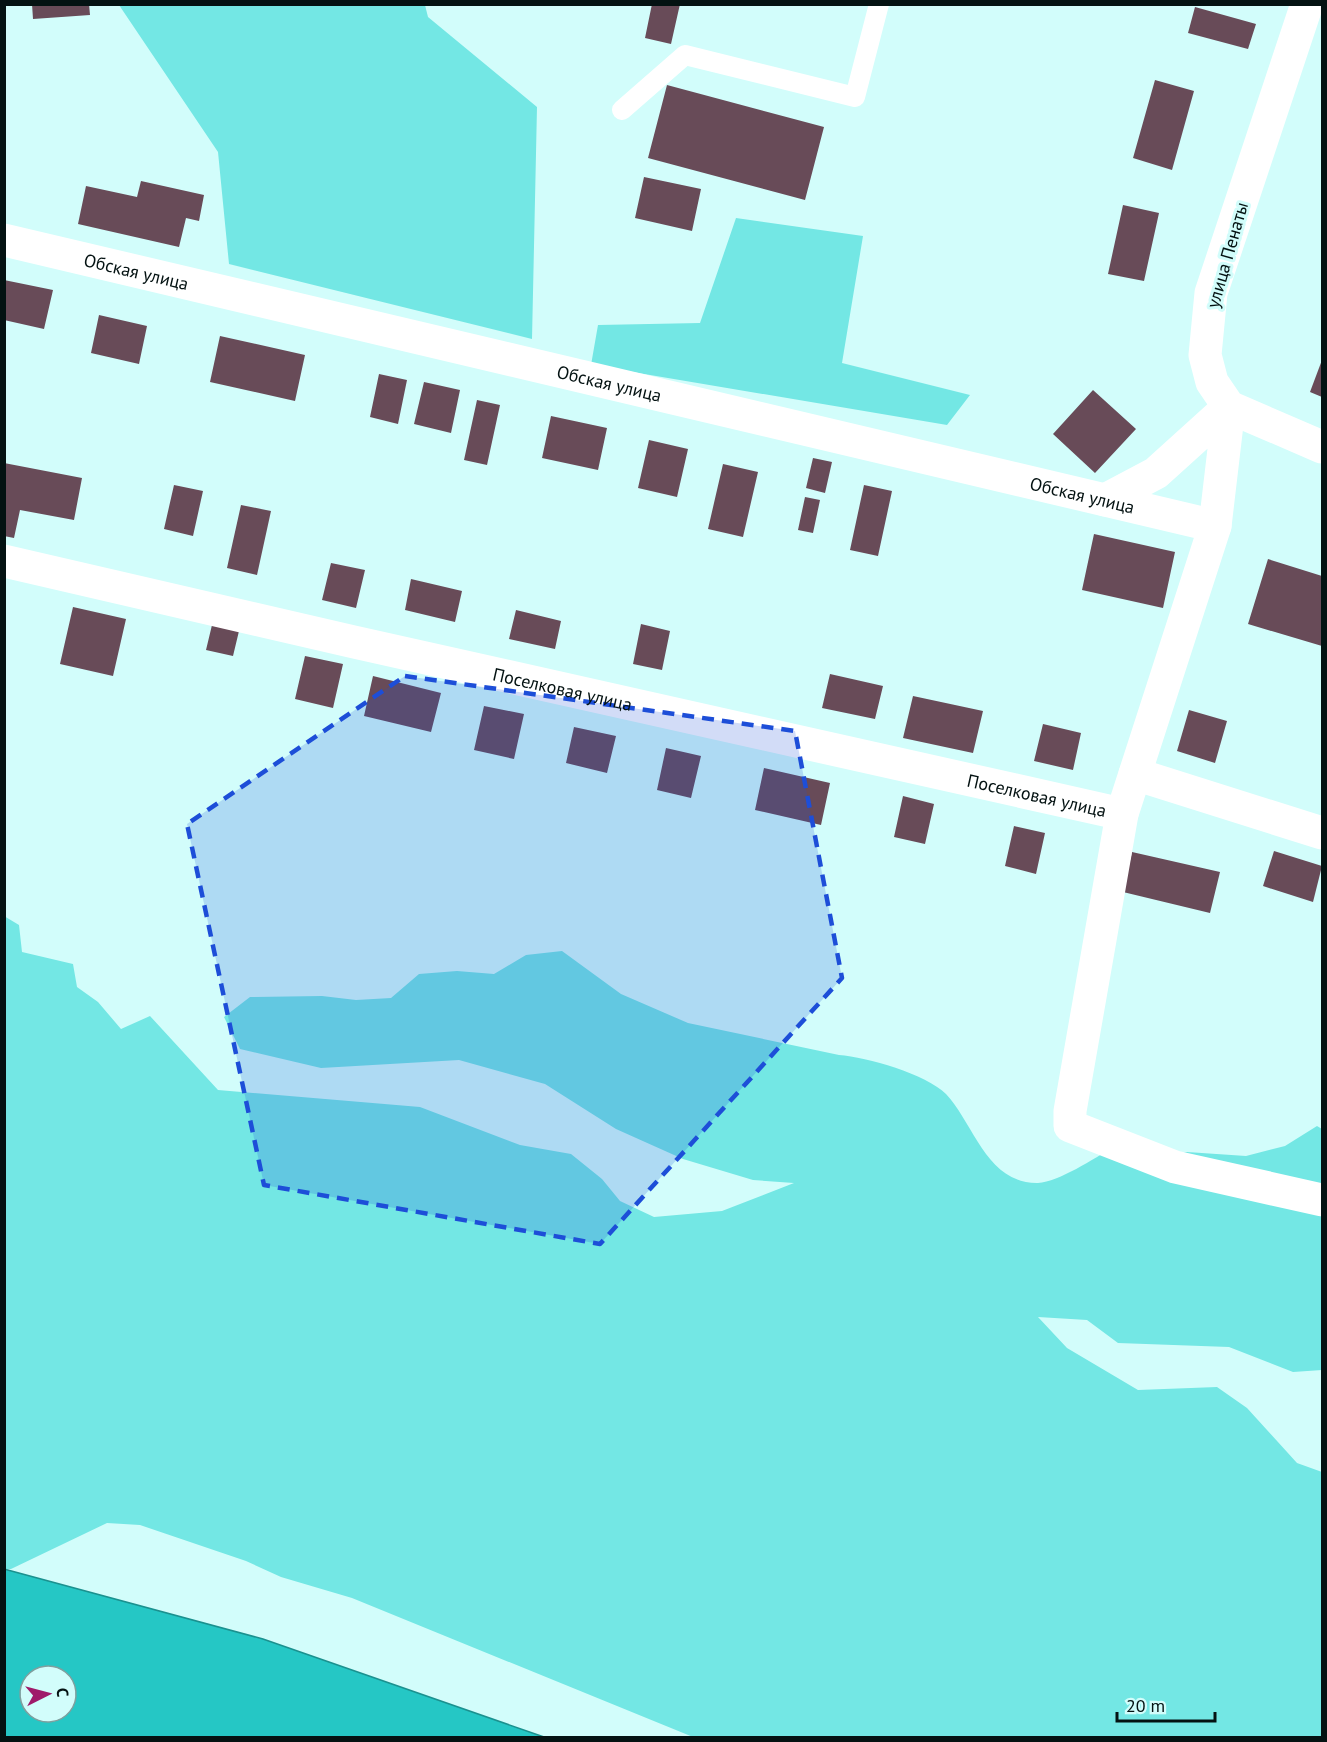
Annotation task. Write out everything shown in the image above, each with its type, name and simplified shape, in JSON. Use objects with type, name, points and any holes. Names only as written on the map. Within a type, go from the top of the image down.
[{"type":"street","name":"улица Пенаты","points":[[1229,407],[1212,382],[1205,355],[1211,293],[1307,4]]},
{"type":"street","name":"Обская улица","points":[[4,240],[1215,526]]},
{"type":"street","points":[[1229,407],[1323,447]]},
{"type":"street","points":[[1105,500],[1156,474],[1229,407]]},
{"type":"street","points":[[1229,407],[1215,526],[1122,814],[1070,1112],[1070,1126],[1175,1167],[1323,1200]]},
{"type":"street","name":"Поселковая улица","points":[[4,561],[365,645],[1122,814]]},
{"type":"street","points":[[1135,774],[1323,833]]},
{"type":"lane","points":[[622,110],[685,55],[855,97],[879,4]]},
{"type":"highlighted area","points":[[405,676],[795,731],[842,978],[600,1244],[264,1185],[187,824]]},
{"type":"shaded area","points":[[119,5],[425,5],[428,17],[537,107],[532,339],[229,264],[218,152]]},
{"type":"shaded area","points":[[736,218],[863,236],[842,363],[970,395],[947,425],[591,365],[598,325],[700,323]]},
{"type":"shaded area","points":[[4,916],[19,925],[22,952],[73,964],[77,987],[98,1002],[121,1029],[150,1016],[218,1090],[420,1107],[520,1145],[571,1154],[602,1179],[620,1201],[654,1217],[722,1211],[794,1183],[753,1180],[683,1159],[616,1129],[545,1084],[459,1060],[321,1068],[240,1049],[224,1017],[250,997],[322,996],[356,1000],[391,998],[419,974],[457,971],[494,974],[526,955],[562,951],[621,994],[688,1023],[865,1059],[911,1073],[925,1080],[946,1094],[956,1106],[983,1150],[994,1163],[1006,1174],[1021,1181],[1038,1183],[1056,1179],[1113,1148],[1149,1160],[1187,1152],[1246,1156],[1285,1146],[1317,1126],[1322,1129],[1322,1370],[1293,1372],[1229,1347],[1118,1343],[1087,1320],[1038,1317],[1067,1348],[1138,1390],[1217,1387],[1247,1408],[1297,1463],[1322,1472],[1322,1737],[693,1737],[352,1598],[281,1577],[246,1561],[140,1525],[107,1523],[11,1569],[5,1569]]},
{"type":"shaded area","points":[[4,1569],[263,1639],[544,1737],[5,1737]]},
{"type":"building","points":[[32,4],[89,4],[90,15],[33,19]]},
{"type":"building","points":[[652,4],[680,4],[671,44],[645,38]]},
{"type":"building","points":[[1195,7],[1256,24],[1248,49],[1188,33]]},
{"type":"building","points":[[1155,80],[1194,91],[1172,170],[1133,158]]},
{"type":"building","points":[[667,85],[824,127],[805,200],[648,158]]},
{"type":"building","points":[[644,177],[701,189],[692,231],[635,218]]},
{"type":"building","points":[[141,181],[204,195],[199,221],[186,218],[179,247],[78,224],[86,186],[137,197]]},
{"type":"building","points":[[1123,205],[1159,213],[1144,281],[1108,274]]},
{"type":"building","points":[[4,280],[53,290],[44,329],[4,320]]},
{"type":"building","points":[[99,315],[147,326],[139,364],[91,353]]},
{"type":"building","points":[[220,336],[305,355],[295,401],[210,382]]},
{"type":"building","points":[[1322,360],[1322,397],[1310,392]]},
{"type":"building","points":[[379,374],[407,380],[398,424],[370,417]]},
{"type":"building","points":[[424,382],[460,390],[451,433],[414,424]]},
{"type":"building","points":[[1093,390],[1136,429],[1095,473],[1053,434]]},
{"type":"building","points":[[477,400],[500,405],[487,465],[464,460]]},
{"type":"building","points":[[551,416],[607,428],[598,470],[542,458]]},
{"type":"building","points":[[649,440],[688,449],[677,497],[638,488]]},
{"type":"building","points":[[813,458],[832,462],[825,493],[806,488]]},
{"type":"building","points":[[4,463],[82,478],[74,520],[20,510],[14,538],[4,536]]},
{"type":"building","points":[[723,464],[758,472],[743,537],[708,529]]},
{"type":"building","points":[[174,485],[203,491],[193,536],[164,529]]},
{"type":"building","points":[[864,485],[892,491],[878,556],[850,550]]},
{"type":"building","points":[[805,497],[820,500],[813,533],[798,530]]},
{"type":"building","points":[[241,505],[271,511],[257,575],[227,568]]},
{"type":"building","points":[[1094,534],[1175,552],[1163,608],[1082,590]]},
{"type":"building","points":[[1268,559],[1322,576],[1322,646],[1248,624]]},
{"type":"building","points":[[331,563],[365,570],[356,608],[322,600]]},
{"type":"building","points":[[411,579],[462,591],[455,622],[405,610]]},
{"type":"building","points":[[73,607],[126,619],[113,676],[60,664]]},
{"type":"building","points":[[516,610],[561,621],[555,649],[509,639]]},
{"type":"building","points":[[641,624],[670,631],[662,670],[633,664]]},
{"type":"building","points":[[212,625],[239,631],[233,656],[206,650]]},
{"type":"building","points":[[305,656],[343,664],[333,708],[295,699]]},
{"type":"building","points":[[830,674],[883,686],[875,719],[822,708]]},
{"type":"building","points":[[373,676],[441,693],[431,732],[364,716]]},
{"type":"building","points":[[913,696],[983,711],[973,753],[903,738]]},
{"type":"building","points":[[484,706],[524,714],[514,759],[474,750]]},
{"type":"building","points":[[1189,710],[1227,721],[1215,763],[1177,751]]},
{"type":"building","points":[[1043,724],[1081,733],[1073,770],[1034,761]]},
{"type":"building","points":[[574,727],[616,736],[607,773],[566,763]]},
{"type":"building","points":[[666,748],[701,756],[691,798],[657,790]]},
{"type":"building","points":[[764,768],[830,783],[821,825],[755,810]]},
{"type":"building","points":[[903,796],[934,804],[925,844],[894,837]]},
{"type":"building","points":[[1014,826],[1045,833],[1036,874],[1005,866]]},
{"type":"building","points":[[1274,851],[1322,866],[1313,902],[1263,886]]},
{"type":"building","points":[[1132,852],[1220,872],[1210,913],[1123,892]]}]
